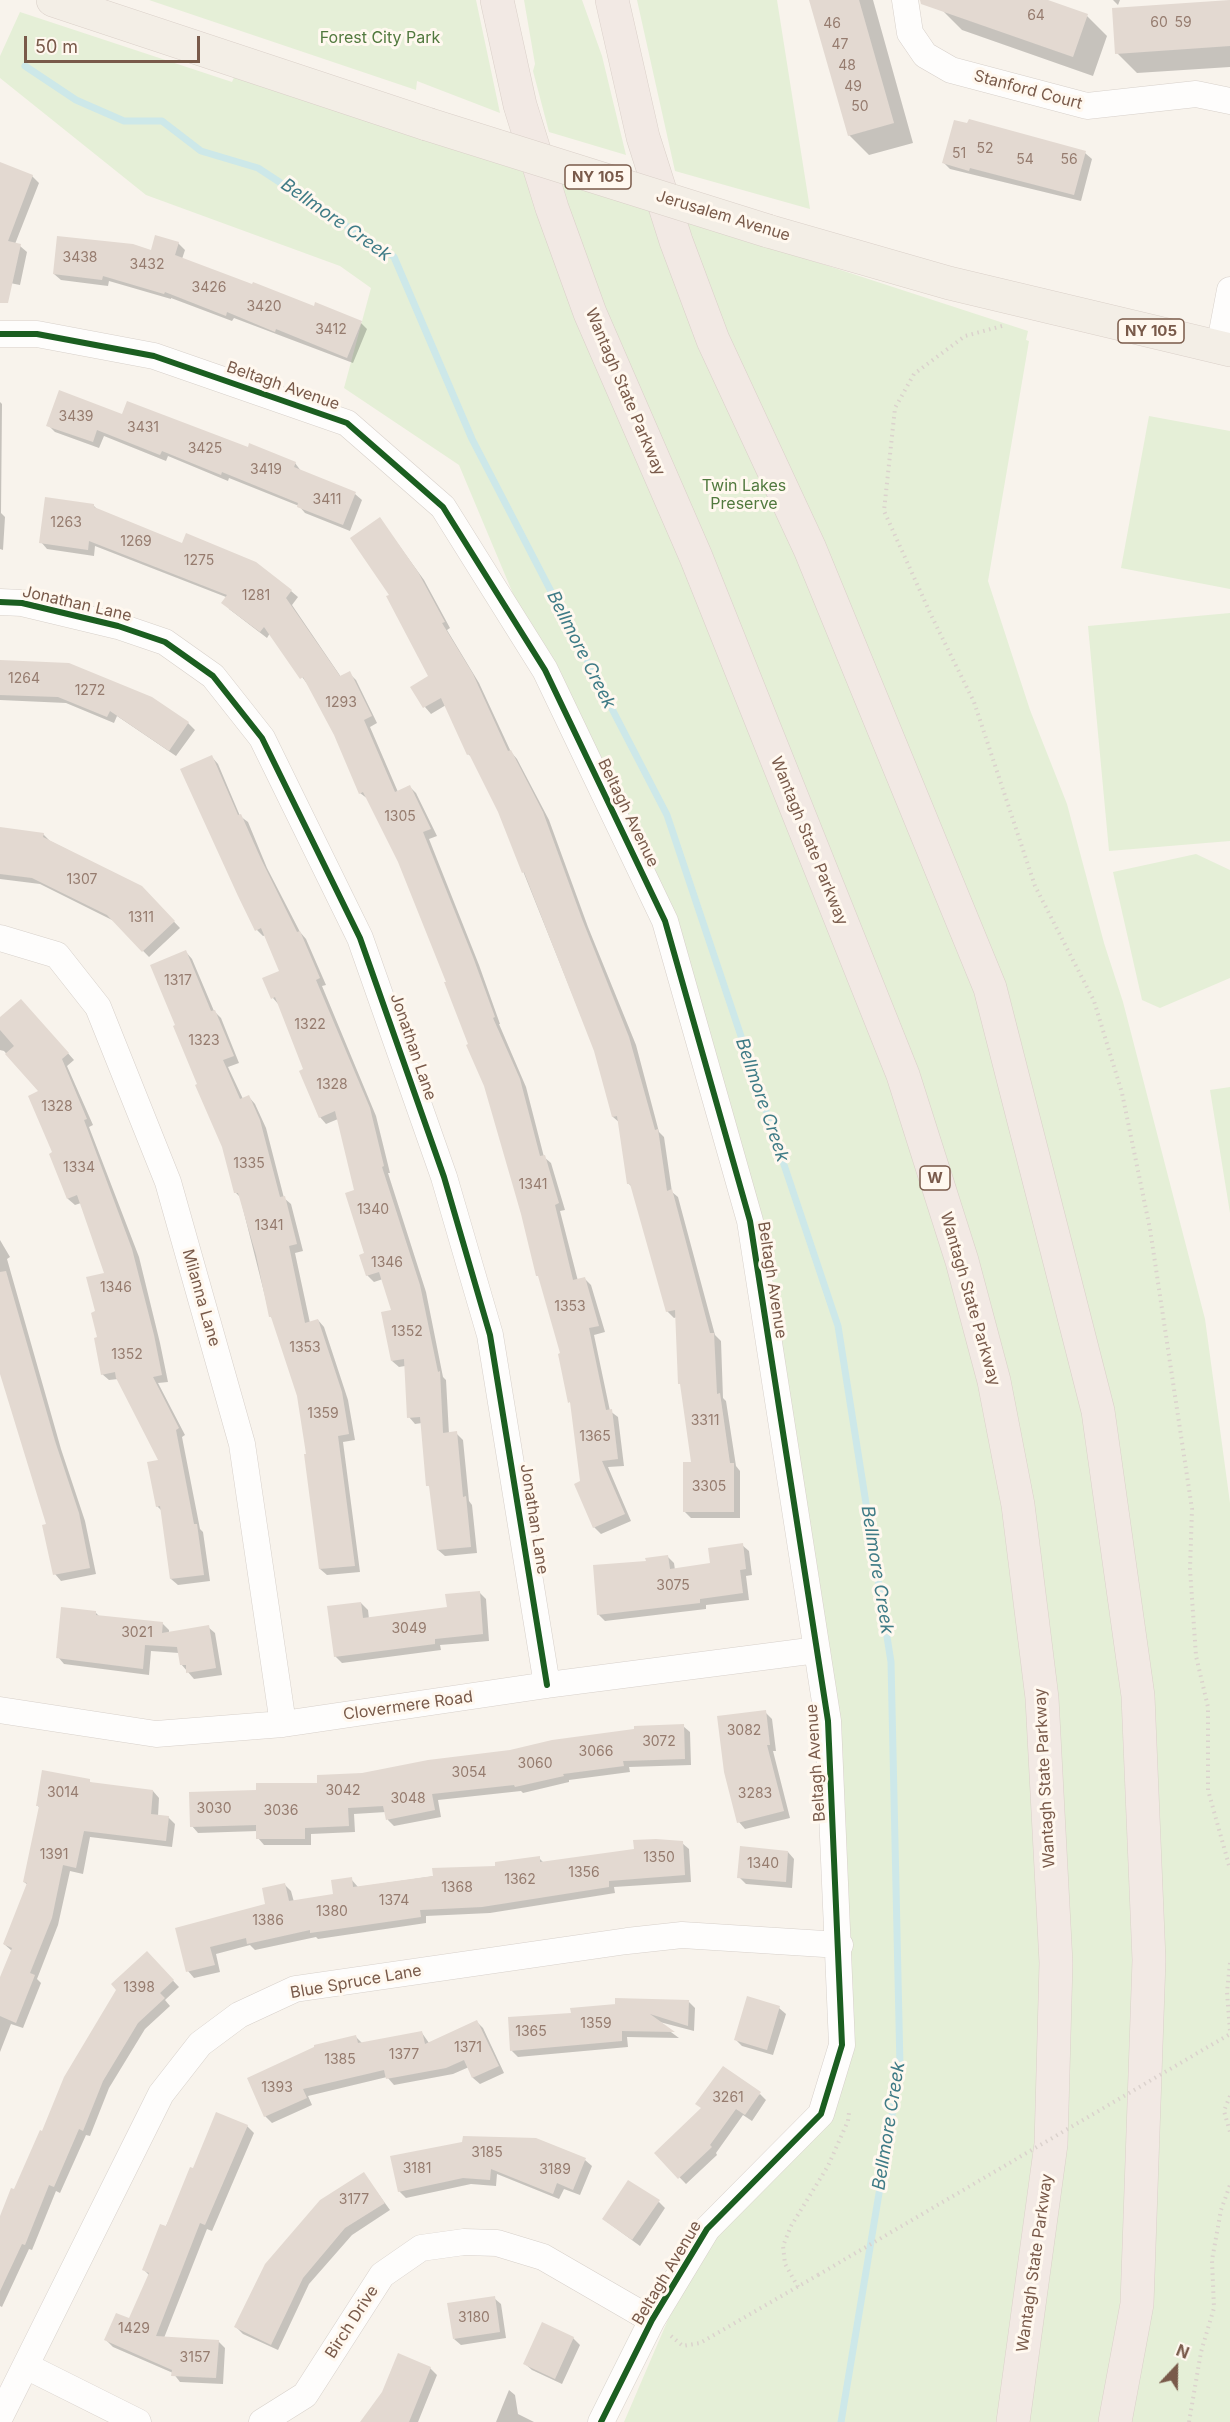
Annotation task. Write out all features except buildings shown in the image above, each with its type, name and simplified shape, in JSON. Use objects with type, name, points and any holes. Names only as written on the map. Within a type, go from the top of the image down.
[{"type":"highway","name":"Wantagh State Parkway","points":[[497,0],[520,105],[552,208],[590,313],[696,557],[903,1075],[962,1261],[994,1381],[1018,1505],[1042,1698],[1056,1963],[1051,2144],[1013,2422]]},
{"type":"highway","points":[[612,0],[643,137],[676,241],[713,340],[810,549],[990,988],[1098,1411],[1138,1696],[1149,1960],[1137,2304],[1115,2422]]},
{"type":"main road","name":"Jerusalem Avenue","points":[[53,0],[427,124],[768,231],[949,283],[1225,349]]},
{"type":"street","name":"Stanford Court","points":[[905,0],[910,33],[925,56],[951,70],[1087,106],[1196,94],[1230,100]]},
{"type":"street","points":[[1225,349],[1230,290]]},
{"type":"street","name":"Beltagh Avenue","points":[[0,334],[37,334],[154,356],[347,423],[443,507],[545,670],[665,921],[750,1221],[828,1721],[840,1945],[842,2045],[821,2114],[707,2229],[652,2320],[601,2422]]},
{"type":"street","name":"Jonathan Lane","points":[[0,602],[22,603],[118,626],[165,642],[213,676],[262,738],[360,938],[444,1177],[490,1335],[548,1685]]},
{"type":"street","name":"Milanna Lane","points":[[0,939],[57,955],[98,1008],[168,1182],[242,1444],[283,1724]]},
{"type":"street","name":"Clovermere Road","points":[[0,1710],[156,1734],[283,1724],[548,1685],[817,1650]]},
{"type":"street","name":"Blue Spruce Lane","points":[[0,2417],[161,2094],[200,2044],[239,2014],[296,1989],[638,1940],[682,1935],[840,1945]]},
{"type":"street","name":"Birch Drive","points":[[262,2422],[305,2395],[382,2275],[421,2248],[464,2242],[497,2243],[543,2257],[652,2320]]},
{"type":"street","points":[[26,2366],[138,2422]]},
{"type":"path","points":[[1007,324],[965,336],[914,374],[895,408],[884,511],[931,615],[974,702],[1035,886],[1094,1001],[1122,1094],[1150,1228],[1192,1509],[1191,1580],[1196,1656],[1208,1707],[1208,1790],[1230,1869]]},
{"type":"path","points":[[652,2320],[683,2346],[700,2343],[798,2288],[1230,2032],[1227,1992],[1230,1963]]},
{"type":"path","points":[[1230,2096],[1224,2111],[1230,2132]]},
{"type":"path","points":[[798,2288],[785,2264],[783,2246],[791,2226],[828,2166],[848,2121],[849,2111]]},
{"type":"path","points":[[1189,2422],[1201,2352],[1214,2308],[1212,2260],[1221,2210],[1230,2185]]},
{"type":"green space","name":"Forest City Park","points":[[149,0],[476,0],[500,113],[417,81],[416,90]]},
{"type":"green space","points":[[524,0],[582,0],[602,56],[626,155],[549,132],[533,71],[535,64]]},
{"type":"green space","points":[[637,0],[777,0],[810,209],[675,171]]},
{"type":"green space","name":"Twin Lakes Preserve","points":[[20,12],[232,82],[236,73],[1028,331],[1026,340],[1029,341],[988,581],[1030,710],[1067,804],[1104,943],[1123,1002],[1205,1319],[1230,1503],[1230,2422],[624,2422],[707,2229],[821,2114],[842,2045],[828,1721],[750,1221],[665,921],[545,670],[459,465],[344,388],[371,288],[340,266],[146,195],[0,78],[0,56]]},
{"type":"green space","points":[[1149,416],[1230,431],[1230,589],[1121,568]]},
{"type":"green space","points":[[1230,613],[1230,841],[1109,851],[1088,626]]},
{"type":"green space","points":[[1196,854],[1230,870],[1230,978],[1160,1008],[1142,1000],[1113,872]]},
{"type":"green space","points":[[1230,1087],[1230,1213],[1210,1090]]},
{"type":"waterway","name":"Bellmore Creek","points":[[25,66],[76,100],[124,121],[162,121],[201,151],[258,168],[394,257],[472,439],[667,815],[838,1326],[891,1662],[900,2067],[841,2422]]},
{"type":"cycle path","points":[[0,334],[37,334],[154,356],[347,423],[443,507],[545,670],[665,921],[750,1221],[828,1721],[842,2045],[821,2114],[707,2229],[652,2320],[601,2422]]},
{"type":"cycle path","points":[[0,602],[22,603],[118,626],[165,642],[213,676],[262,738],[360,938],[444,1177],[490,1335],[547,1685]]}]
